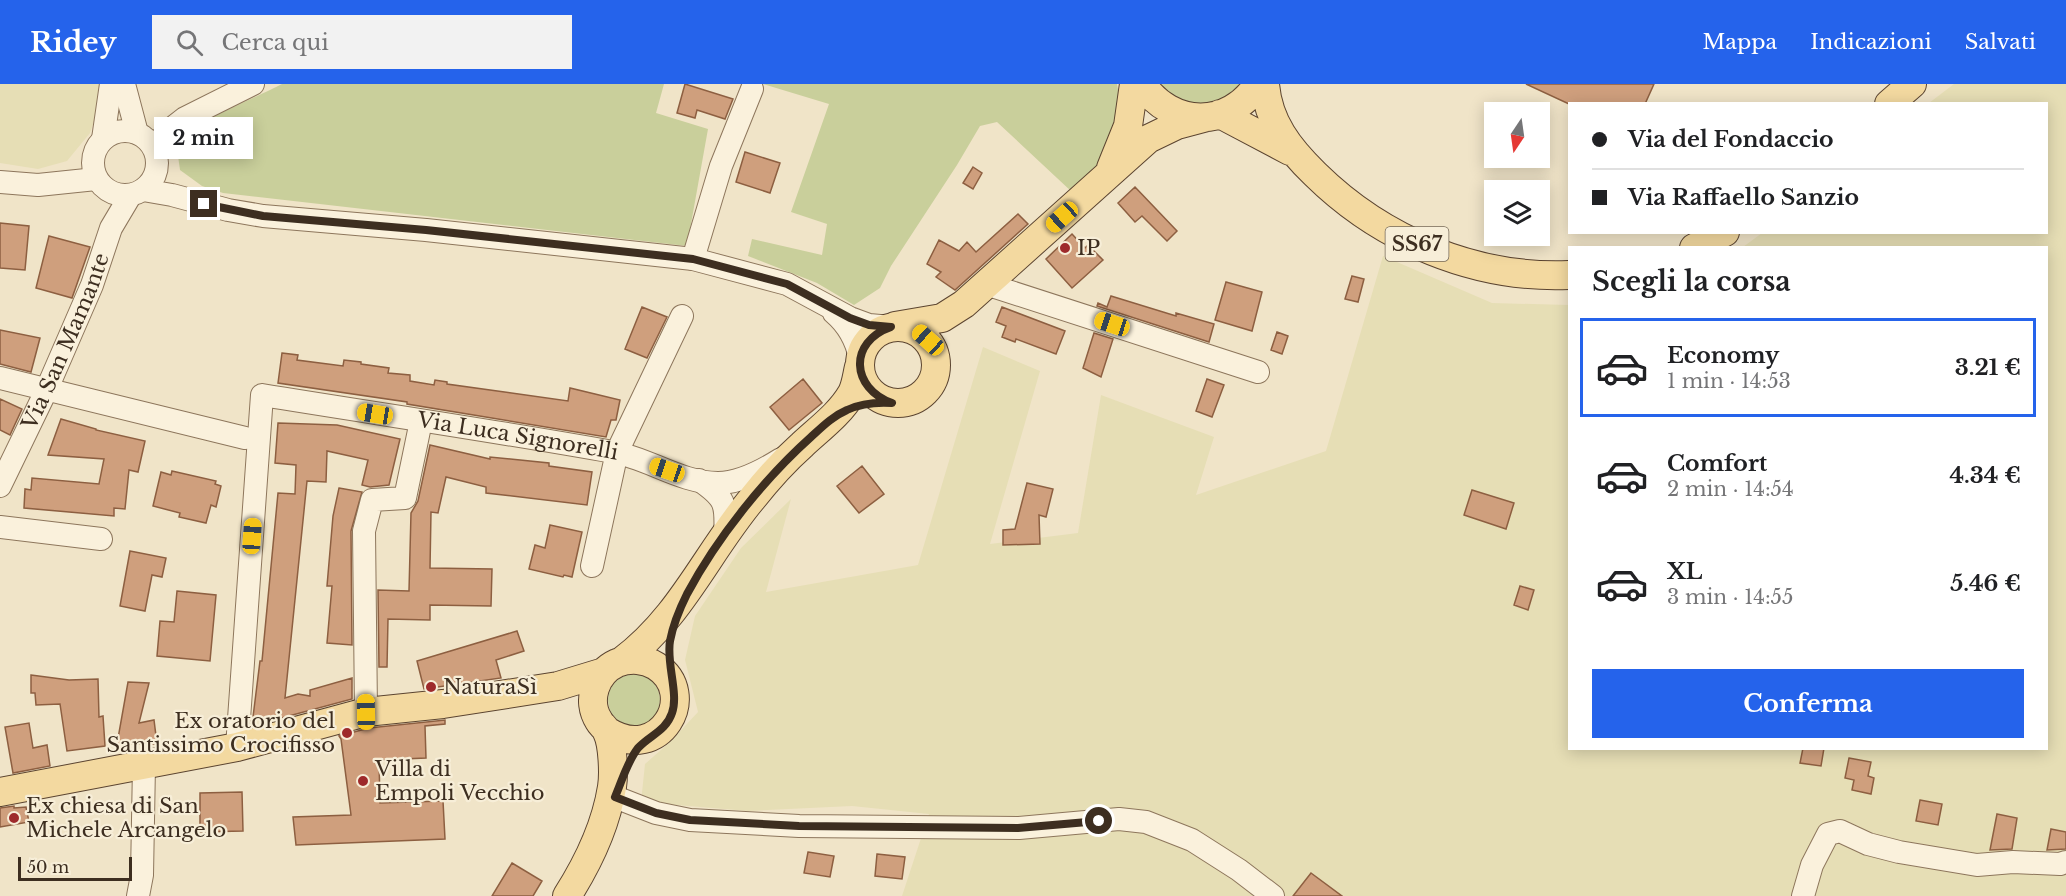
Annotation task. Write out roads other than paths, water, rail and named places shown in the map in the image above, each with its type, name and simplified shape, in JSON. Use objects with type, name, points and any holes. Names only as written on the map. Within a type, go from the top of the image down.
[{"type":"main road","points":[[1108,174],[1128,126],[1134,84]]},
{"type":"main road","name":"SS67","points":[[1142,84],[1158,102],[1169,110],[1194,117],[1214,116],[1292,152]]},
{"type":"main road","points":[[611,804],[611,751],[607,731],[596,715],[593,696],[597,683],[613,667],[651,638],[687,595],[725,535],[752,498],[799,448],[829,421],[854,390],[864,347],[870,338],[880,331],[893,327],[942,318],[964,304],[1108,174],[1155,135],[1176,125],[1214,116],[1243,102],[1258,84]]},
{"type":"main road","name":"SS67","points":[[1265,84],[1273,118],[1292,152],[1320,179],[1363,214],[1401,237],[1431,251],[1466,262],[1511,272],[1568,275]]},
{"type":"main road","points":[[1891,102],[1912,84]]},
{"type":"main road","points":[[1698,246],[1721,234]]},
{"type":"main road","points":[[829,421],[847,410],[866,404],[903,403],[923,394],[931,386],[950,324],[964,304]]},
{"type":"main road","points":[[893,327],[907,327],[919,332],[931,346],[937,364]]},
{"type":"main road","points":[[860,362],[862,379],[869,390],[892,403]]},
{"type":"main road","points":[[607,731],[626,741],[647,739],[659,733],[670,717],[675,699],[672,686],[670,641],[687,595]]},
{"type":"main road","points":[[0,792],[237,747],[366,712],[442,704],[558,686],[634,659],[657,667],[666,675],[672,686]]},
{"type":"main road","points":[[567,896],[595,845],[628,764],[647,739]]},
{"type":"street","points":[[100,184],[93,170],[111,84]]},
{"type":"street","points":[[124,84],[149,149],[155,176],[136,193]]},
{"type":"street","points":[[149,149],[185,118],[253,84]]},
{"type":"street","points":[[693,259],[721,166],[752,89]]},
{"type":"street","points":[[46,185],[77,169],[99,145],[117,131],[149,149],[204,204]]},
{"type":"street","points":[[0,182],[46,185],[100,184],[119,195],[136,193],[172,195],[263,216],[426,230],[693,259],[787,284],[850,318],[869,325],[893,327]]},
{"type":"street","name":"Via San Mamante","points":[[100,184],[111,228]]},
{"type":"street","name":"Via San Mamante","points":[[0,486],[46,391],[96,277],[111,228],[136,193]]},
{"type":"street","points":[[986,284],[1258,372]]},
{"type":"street","points":[[821,302],[842,319],[854,337],[860,362]]},
{"type":"street","points":[[592,566],[617,452],[682,316]]},
{"type":"street","points":[[0,378],[245,438]]},
{"type":"street","name":"Via Luca Signorelli","points":[[237,747],[262,395],[617,452],[699,480]]},
{"type":"street","points":[[366,712],[364,531],[372,500],[405,498],[421,421]]},
{"type":"street","points":[[699,480],[717,483],[739,480],[769,467],[799,448]]},
{"type":"street","points":[[699,480],[722,499],[726,516],[725,535]]},
{"type":"street","points":[[0,527],[101,539]]},
{"type":"street","points":[[138,896],[142,875],[144,765]]},
{"type":"street","points":[[611,804],[690,820],[799,826],[1018,828],[1119,819],[1146,822],[1192,840],[1239,870],[1273,896]]},
{"type":"street","points":[[1803,896],[1820,847],[1828,834],[1840,831],[1868,844],[1888,849],[1977,865],[2066,862]]},
{"type":"place","name":"IP","points":[[1065,248]]},
{"type":"place","name":"NaturaSì","points":[[431,687]]},
{"type":"place","name":"Ex oratorio del Santissimo Crocifisso","points":[[347,733]]},
{"type":"place","name":"Villa di Empoli Vecchio","points":[[363,781]]},
{"type":"place","name":"Ex chiesa di San Michele Arcangelo","points":[[14,818]]}]
